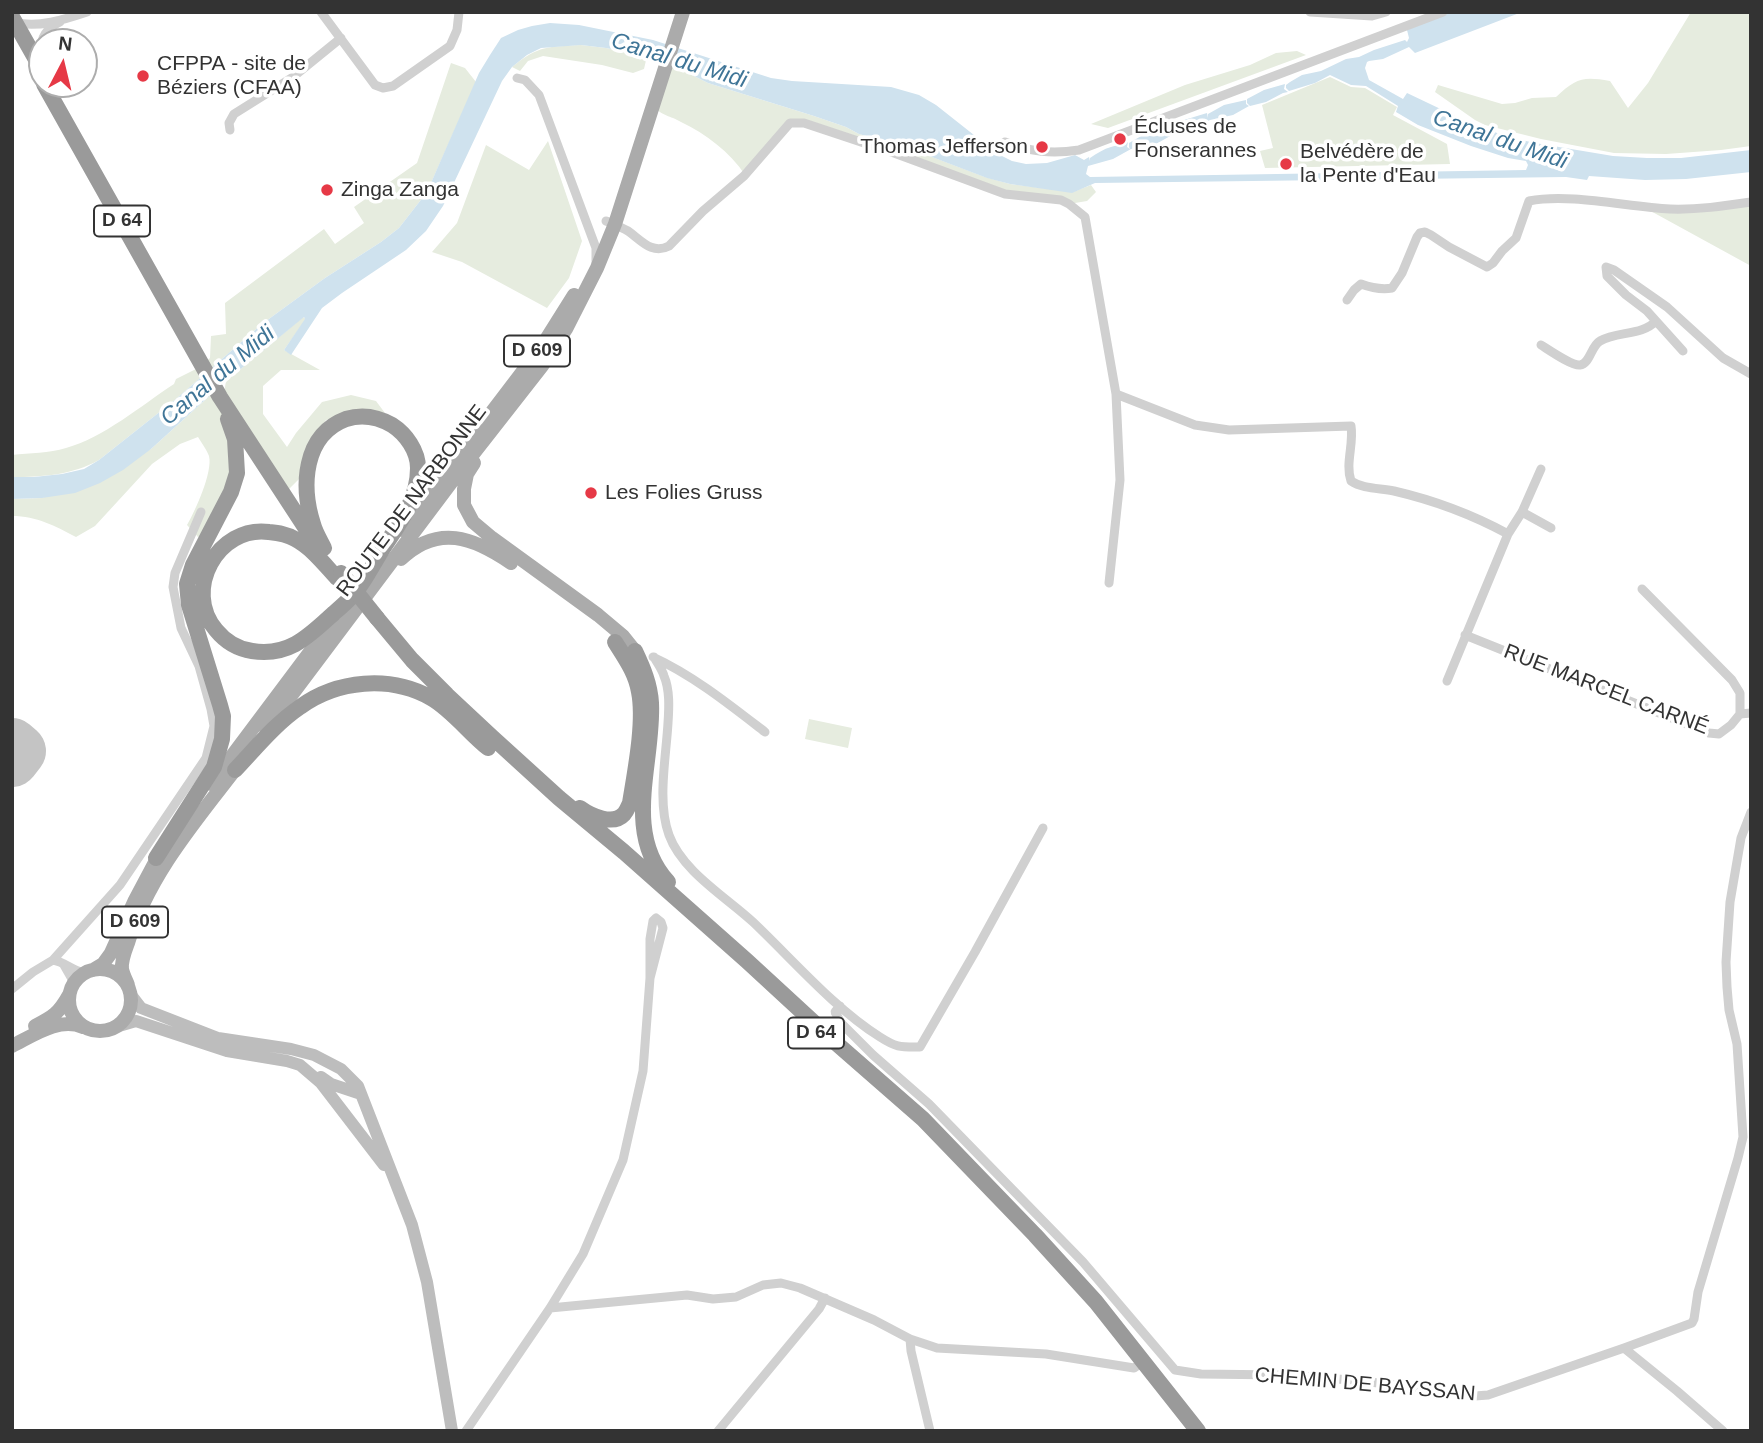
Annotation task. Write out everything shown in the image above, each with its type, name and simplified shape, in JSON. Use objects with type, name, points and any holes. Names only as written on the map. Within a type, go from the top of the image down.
[{"type":"highway","name":"D 64","points":[[13,22],[28,57]]},
{"type":"highway","points":[[13,22],[28,47]]},
{"type":"highway","name":"D 64","points":[[52,98],[201,357]]},
{"type":"highway","name":"D 64","points":[[59,98],[222,395],[339,576],[419,676],[520,772],[636,871],[967,1165]]},
{"type":"highway","name":"D 64","points":[[222,395],[324,548],[339,576]]},
{"type":"highway","points":[[156,858],[214,767],[222,739],[223,716],[187,593],[193,565],[231,492],[237,473],[235,439],[222,395]]},
{"type":"highway","points":[[324,548],[313,527],[307,504],[308,465],[315,446],[338,422],[354,417],[371,416],[390,424],[404,434],[413,449],[419,466],[417,484],[403,518],[354,594],[315,631],[297,644],[280,651],[262,653],[228,642],[215,629],[206,614],[202,593],[205,575],[215,554],[244,533],[260,530],[294,538],[339,576]]},
{"type":"highway","name":"D 64","points":[[375,621],[492,737],[559,798],[624,852],[923,1119],[1096,1302],[1198,1431]]},
{"type":"highway","points":[[615,642],[646,674],[651,700],[643,821],[644,835],[653,860],[662,876],[747,961]]},
{"type":"highway","points":[[492,737],[586,812],[615,820],[624,815],[630,803],[641,718],[633,659]]},
{"type":"highway","points":[[235,770],[299,707],[325,692],[354,684],[374,683],[400,686],[434,699],[484,745],[520,772]]},
{"type":"main road","name":"ROUTE DE NARBONNE","points":[[672,33],[675,12]]},
{"type":"main road","name":"ROUTE DE NARBONNE","points":[[130,990],[122,969],[130,934],[144,902],[173,854],[376,582],[542,366],[566,329],[597,268],[672,33],[683,12]]},
{"type":"main road","name":"ROUTE DE NARBONNE","points":[[89,971],[103,964],[111,953],[156,858],[547,338],[574,295],[610,223]]},
{"type":"main road","points":[[517,398],[467,474],[464,505],[473,522],[492,538],[623,636],[633,659]]},
{"type":"main road","points":[[376,582],[407,553],[426,541],[446,537],[467,540],[501,556],[595,623],[615,642]]},
{"type":"main road","points":[[12,1037],[61,1010],[79,977],[89,971],[113,971],[130,990],[130,1012],[119,1026],[104,1032],[74,1023],[63,1023],[12,1046]]},
{"type":"main road","points":[[70,991],[69,1005],[73,1015],[88,1029]]},
{"type":"street","points":[[49,28],[87,12]]},
{"type":"street","points":[[321,12],[375,85],[388,88],[450,46],[457,30],[459,12]]},
{"type":"street","points":[[1310,12],[1372,16],[1386,12]]},
{"type":"street","points":[[1005,142],[1044,153],[1079,150],[1443,12]]},
{"type":"street","points":[[13,22],[31,25],[68,18]]},
{"type":"street","points":[[230,130],[229,123],[234,114],[292,76],[341,38]]},
{"type":"street","points":[[517,78],[525,80],[539,95],[596,248],[597,268]]},
{"type":"street","points":[[610,223],[656,250],[669,246],[703,211],[744,176],[790,123],[797,122],[894,153],[1004,194],[1061,200],[1069,204],[1085,217],[1116,394],[1120,480],[1109,583]]},
{"type":"street","points":[[1348,300],[1354,289],[1361,284],[1383,290],[1392,288],[1402,273],[1420,233],[1431,235],[1448,247],[1488,267],[1516,238],[1530,201],[1567,199],[1672,209],[1751,202]]},
{"type":"street","points":[[1684,351],[1607,276],[1606,267],[1667,307],[1723,358],[1751,374]]},
{"type":"street","points":[[1541,345],[1574,364],[1581,365],[1599,341],[1643,329],[1656,321]]},
{"type":"street","points":[[1116,394],[1195,425],[1230,430],[1351,426],[1353,437],[1348,474],[1351,481],[1357,485],[1429,501],[1485,522],[1508,534]]},
{"type":"street","points":[[1447,681],[1508,534],[1522,512],[1541,469]]},
{"type":"street","points":[[12,989],[53,960],[120,885],[206,758],[214,726],[211,709],[199,666],[181,628],[173,587],[174,573],[201,512]]},
{"type":"street","points":[[1522,512],[1551,528]]},
{"type":"street","points":[[1642,589],[1732,681],[1740,693],[1740,714]]},
{"type":"street","name":"RUE MARCEL CARNÉ","points":[[1465,635],[1709,733],[1719,734],[1740,714],[1751,712]]},
{"type":"street","points":[[633,659],[654,657],[667,663],[708,689],[765,732]]},
{"type":"street","points":[[654,657],[665,677],[669,699],[664,818],[679,854],[840,1006],[879,1037],[900,1048],[920,1047],[1043,828]]},
{"type":"street","name":"RUE MARCEL CARNÉ","points":[[1740,714],[1751,720]]},
{"type":"street","name":"CHEMIN DE BAYSSAN","points":[[840,1006],[835,1012],[841,1023],[929,1104],[1003,1178],[1083,1262],[1175,1370],[1201,1374],[1351,1380],[1475,1396],[1499,1392],[1692,1323],[1694,1319],[1698,1292],[1743,1137],[1737,1044],[1728,999],[1726,962],[1730,902],[1741,838],[1751,811]]},
{"type":"street","points":[[466,1431],[550,1308],[583,1254],[623,1160],[643,1071],[650,939],[656,918],[663,928],[650,978]]},
{"type":"street","points":[[53,960],[64,963],[72,970],[89,971]]},
{"type":"street","points":[[64,963],[72,979],[70,991]]},
{"type":"street","points":[[130,990],[141,1008],[218,1038],[314,1055],[341,1069],[350,1077],[361,1094],[412,1224],[428,1282],[452,1431]]},
{"type":"street","points":[[119,1026],[136,1021],[227,1051],[287,1061],[308,1067],[331,1084],[361,1094]]},
{"type":"street","points":[[300,1065],[321,1083],[393,1177]]},
{"type":"street","points":[[550,1308],[687,1295],[713,1299],[736,1297],[763,1285],[781,1283],[825,1298],[910,1339],[937,1348],[1046,1354],[1134,1368],[1144,1361]]},
{"type":"street","points":[[718,1431],[819,1309],[825,1298]]},
{"type":"street","points":[[910,1339],[930,1431]]},
{"type":"street","points":[[1624,1348],[1723,1431]]},
{"type":"shaded area","points":[[1691,12],[1751,12],[1751,146],[1666,154],[1614,153],[1485,125],[1435,92],[1438,85],[1502,104],[1515,103],[1532,98],[1556,97],[1575,82],[1593,79],[1610,81],[1628,108],[1648,83]]},
{"type":"shaded area","points":[[581,45],[647,56],[644,69],[633,73],[602,65],[543,56],[528,61],[520,71],[512,67],[544,48]]},
{"type":"shaded area","points":[[1297,51],[1306,55],[1108,128],[1091,124],[1185,85],[1250,65],[1276,53]]},
{"type":"shaded area","points":[[451,63],[465,68],[476,82],[427,192],[399,228],[262,324],[176,399],[99,460],[57,474],[12,477],[12,455],[60,450],[94,437],[174,384],[176,379],[198,368],[210,358],[211,336],[226,334],[225,303],[324,229],[335,244],[364,223],[354,207],[417,163]]},
{"type":"shaded area","points":[[674,66],[708,83],[814,116],[859,134],[903,146],[985,177],[1010,184],[1073,192],[1091,185],[1096,192],[1087,201],[1069,204],[1020,197],[894,153],[790,123],[745,175],[725,151],[708,138],[653,106],[663,74]]},
{"type":"shaded area","points":[[1330,77],[1351,87],[1365,88],[1397,107],[1393,115],[1447,144],[1450,164],[1265,168],[1260,151],[1273,148],[1262,105]]},
{"type":"shaded area","points":[[548,141],[582,241],[569,278],[547,308],[462,262],[432,252],[457,223],[486,145],[529,170]]},
{"type":"shaded area","points":[[1751,202],[1751,266],[1647,209]]},
{"type":"shaded area","points":[[303,317],[306,319],[284,350],[320,370],[281,370],[263,386],[263,414],[287,447],[322,402],[351,395],[376,401],[385,413],[354,412],[326,420],[309,445],[300,478],[289,489],[224,393],[226,381]]},
{"type":"shaded area","points":[[215,391],[237,451],[209,534],[198,537],[187,525],[202,491],[210,463],[198,437],[180,444],[152,464],[95,526],[76,537],[38,520],[12,516],[12,499],[42,498],[151,449]]},
{"type":"shaded area","points":[[809,719],[852,728],[848,748],[805,739]]},
{"type":"water","name":"Canal du Midi","points":[[1452,12],[1522,12],[1415,53],[1409,47],[1383,59],[1369,61],[1365,68],[1369,80],[1403,99],[1407,93],[1470,123],[1508,137],[1613,156],[1647,158],[1681,158],[1751,150],[1751,172],[1645,180],[1589,176],[1587,180],[1566,177],[1095,183],[1072,193],[987,178],[903,146],[859,134],[814,116],[708,83],[647,56],[581,45],[541,48],[512,67],[502,81],[443,206],[426,231],[406,250],[322,308],[291,355],[284,350],[304,317],[123,470],[75,493],[12,499],[12,477],[62,474],[84,469],[99,460],[176,399],[262,324],[399,228],[427,192],[479,73],[501,38],[518,30],[550,23],[579,25],[653,40],[771,78],[891,87],[919,95],[936,105],[998,154],[1026,164],[1047,163],[1075,155],[1084,160],[1089,157],[1090,161],[1093,156],[1111,147],[1128,142],[1127,147],[1130,149],[1129,143],[1143,135],[1165,130],[1184,120],[1207,113],[1208,118],[1208,114],[1224,105],[1246,100],[1249,106],[1233,115],[1210,120],[1189,131],[1172,135],[1156,144],[1131,149],[1113,159],[1088,166],[1086,174],[1090,177],[1526,170],[1526,161],[1471,146],[1418,125],[1396,112],[1398,106],[1366,86],[1351,85],[1330,75],[1289,91],[1286,88],[1286,85],[1302,75],[1321,71],[1346,59],[1405,40],[1407,42],[1407,30]]},
{"type":"water","points":[[1285,84],[1284,89],[1288,92],[1266,102],[1250,106],[1247,103],[1247,99],[1264,90]]},
{"type":"runway","points":[[12,745],[19,751],[12,760]]},
{"type":"place","name":"CFPPA - site de Béziers (CFAA)","points":[[143,76]]},
{"type":"place","name":"Écluses de Fonserannes","points":[[1120,139]]},
{"type":"place","name":"Thomas Jefferson","points":[[1042,147]]},
{"type":"place","name":"Belvédère de la Pente d'Eau","points":[[1286,164]]},
{"type":"place","name":"Zinga Zanga","points":[[327,190]]},
{"type":"place","name":"Les Folies Gruss","points":[[591,493]]}]
